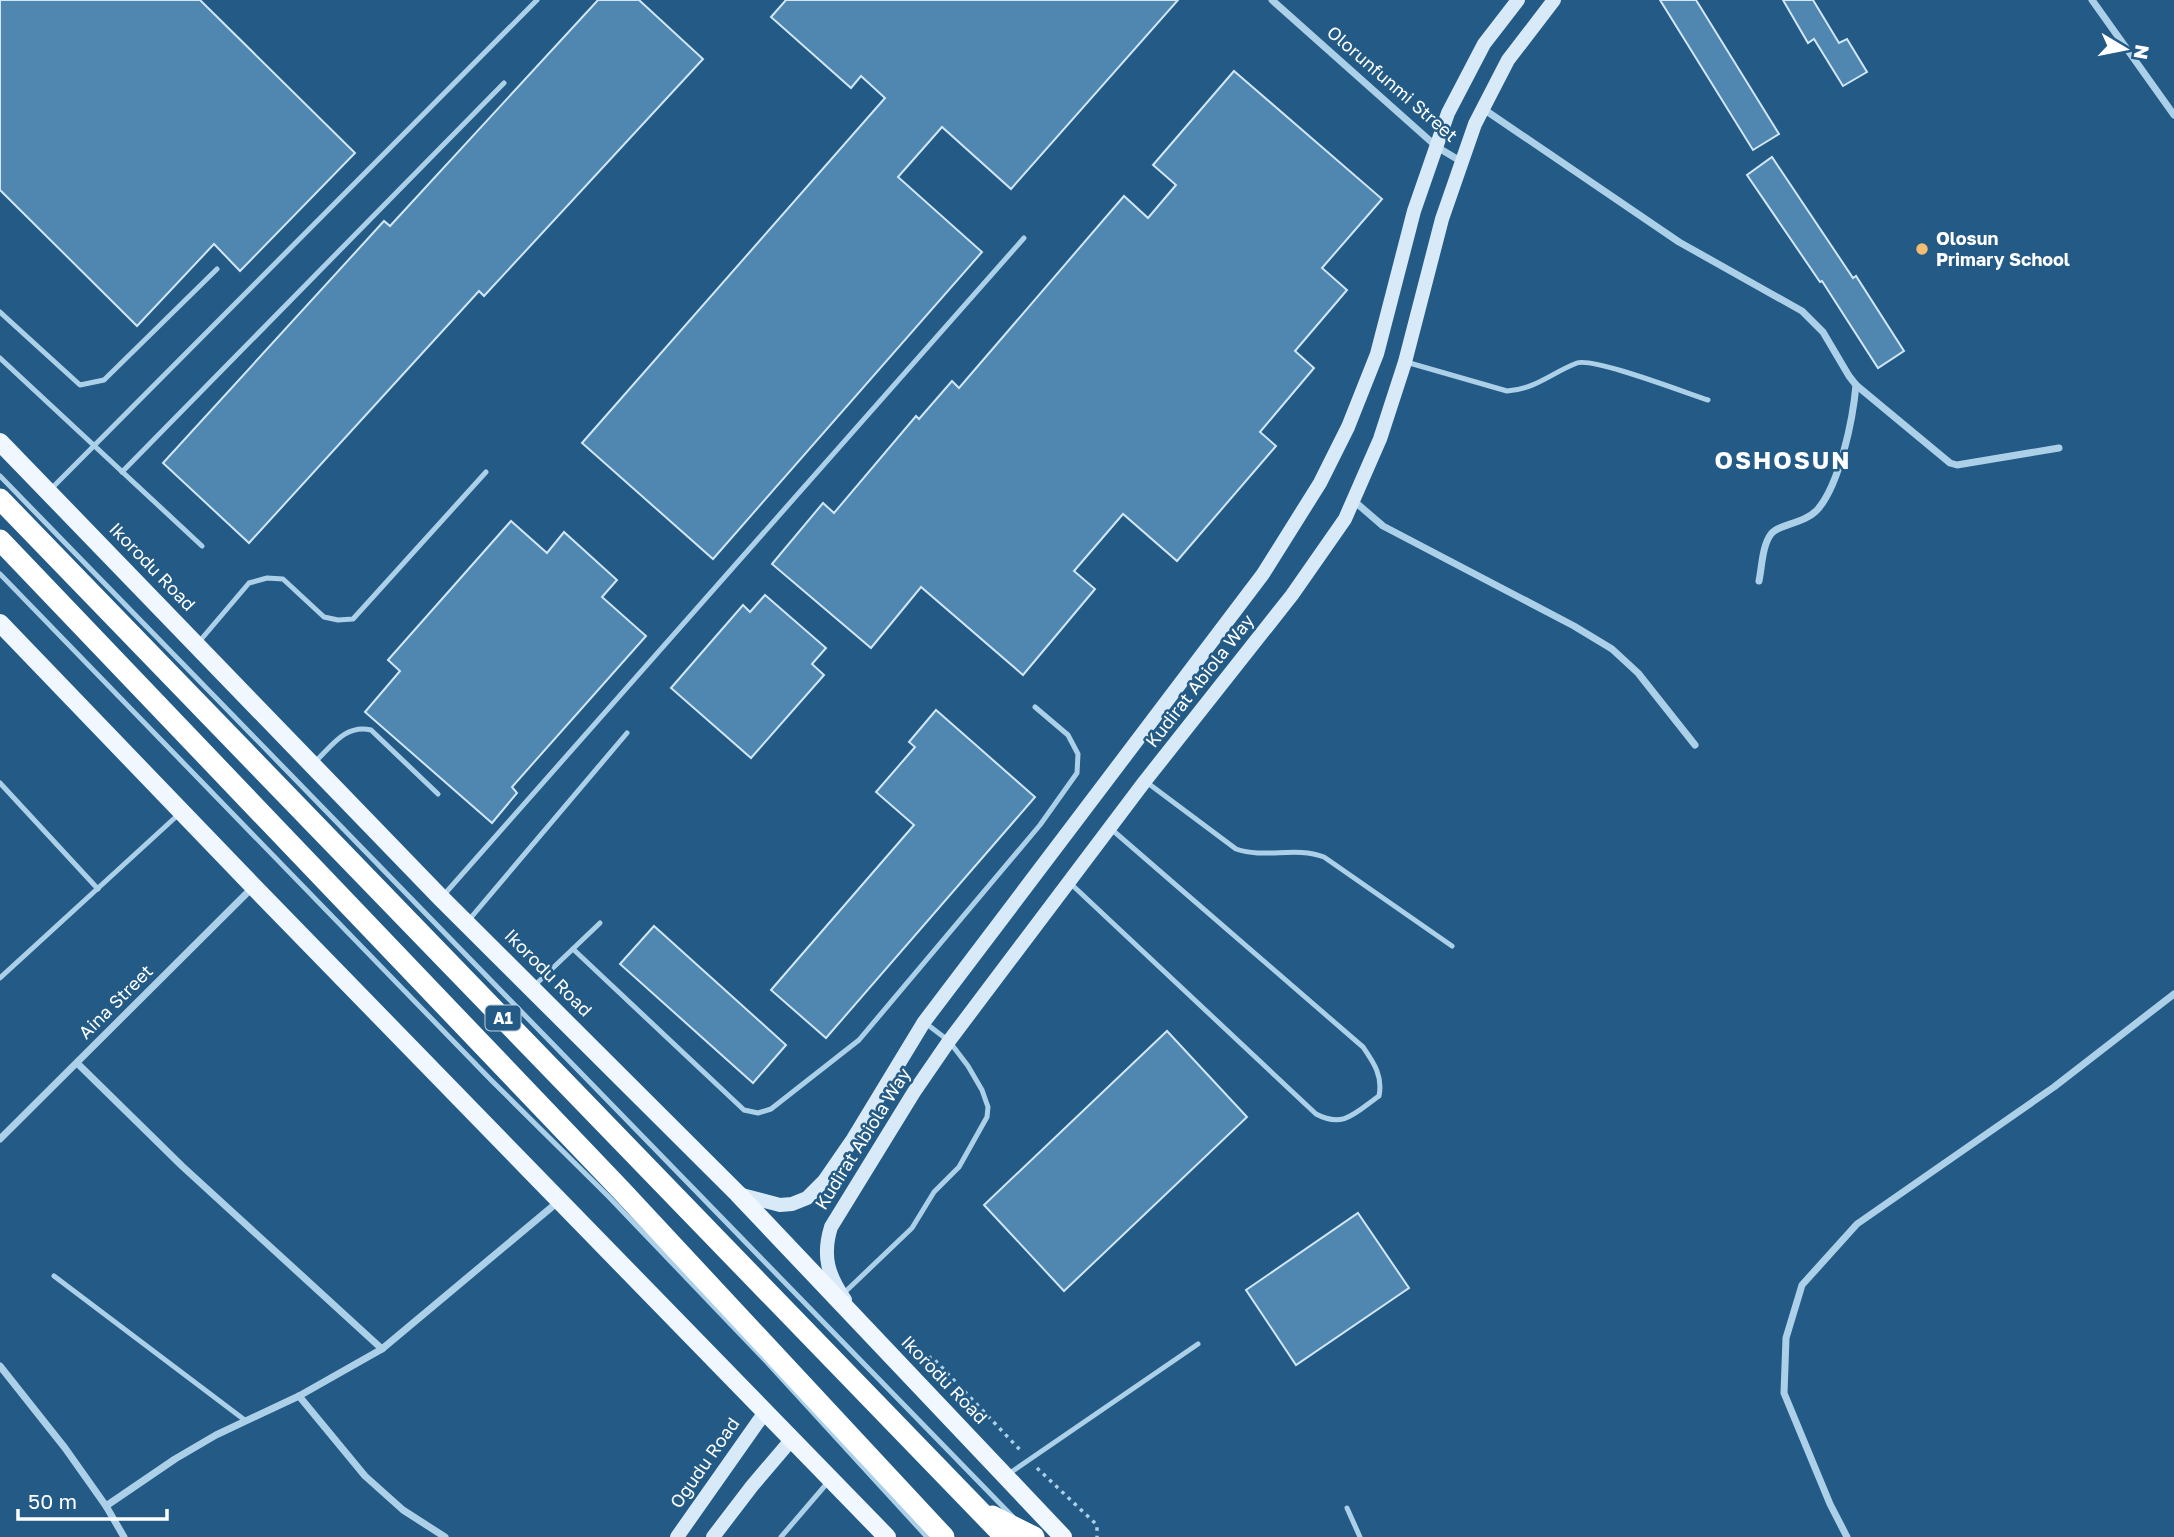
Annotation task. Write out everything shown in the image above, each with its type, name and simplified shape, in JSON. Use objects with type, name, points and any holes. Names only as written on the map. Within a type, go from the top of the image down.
[{"type":"highway","name":"A1","points":[[0,499],[1006,1537]]},
{"type":"highway","name":"A1","points":[[0,540],[630,1200],[944,1537]]},
{"type":"highway","points":[[980,1510],[1033,1537]]},
{"type":"main road","name":"Kudirat Abiola Way","points":[[738,1194],[780,1205],[792,1204],[807,1198],[824,1181],[853,1139],[924,1022],[1263,574],[1320,483],[1348,428],[1377,354],[1414,211],[1448,113],[1484,44],[1518,0]]},
{"type":"main road","name":"Kudirat Abiola Way","points":[[870,1336],[842,1295],[827,1266],[825,1246],[831,1227],[914,1092],[949,1041],[1145,781],[1292,595],[1346,519],[1380,439],[1405,362],[1442,219],[1482,108],[1508,60],[1554,0]]},
{"type":"main road","name":"Ikorodu Road","points":[[0,442],[440,898],[738,1194],[1063,1537]]},
{"type":"main road","points":[[0,622],[887,1537]]},
{"type":"main road","name":"Ogudu Road","points":[[677,1537],[765,1412]]},
{"type":"main road","points":[[713,1537],[792,1439]]},
{"type":"street","name":"Olorunfunmi Street","points":[[1272,0],[1437,146],[1462,162]]},
{"type":"street","points":[[2092,0],[2174,115]]},
{"type":"street","points":[[1482,108],[1679,242],[1802,311],[1823,332],[1856,385],[1950,463],[1957,465],[2059,448]]},
{"type":"street","points":[[1759,582],[1766,544],[1771,533],[1799,523],[1809,516],[1818,509],[1828,492],[1845,443],[1856,385]]},
{"type":"street","points":[[1353,501],[1383,526],[1574,626],[1612,649],[1638,673],[1695,745]]},
{"type":"street","name":"Aina Street","points":[[0,1139],[254,887]]},
{"type":"street","points":[[1847,1537],[1830,1504],[1784,1393],[1786,1338],[1802,1285],[1857,1224],[2054,1087],[2174,994]]},
{"type":"street","points":[[77,1063],[182,1166],[382,1349]]},
{"type":"street","points":[[106,1506],[216,1435],[299,1396],[382,1349],[559,1200]]},
{"type":"street","points":[[0,1366],[106,1506],[124,1537]]},
{"type":"street","points":[[299,1396],[365,1476],[403,1510],[445,1537]]},
{"type":"lane","points":[[48,492],[537,0]]},
{"type":"lane","points":[[122,472],[505,83]]},
{"type":"lane","points":[[440,898],[1024,238]]},
{"type":"lane","points":[[0,312],[80,385],[93,384],[104,380],[217,269]]},
{"type":"lane","points":[[0,358],[202,546]]},
{"type":"lane","points":[[1405,362],[1507,391],[1523,390],[1580,362],[1609,368],[1708,400]]},
{"type":"lane","points":[[196,645],[249,583],[267,578],[283,579],[324,617],[353,619],[486,472]]},
{"type":"lane","points":[[0,476],[1033,1537]]},
{"type":"lane","points":[[0,574],[473,1062],[618,1206],[927,1537]]},
{"type":"lane","points":[[573,949],[744,1110],[758,1113],[771,1109],[859,1040],[1040,825],[1077,773],[1078,754],[1068,735],[1035,707]]},
{"type":"lane","points":[[312,765],[348,731],[359,727],[372,730],[438,794]]},
{"type":"lane","points":[[466,923],[627,733]]},
{"type":"lane","points":[[1145,781],[1236,849],[1251,854],[1301,851],[1324,857],[1452,946]]},
{"type":"lane","points":[[0,783],[98,889]]},
{"type":"lane","points":[[0,978],[182,812]]},
{"type":"lane","points":[[1069,882],[1316,1115],[1327,1120],[1345,1120],[1379,1096],[1381,1084],[1376,1066],[1363,1047],[1110,828]]},
{"type":"lane","points":[[531,988],[600,923]]},
{"type":"lane","points":[[842,1295],[912,1228],[934,1192],[959,1167],[987,1117],[988,1107],[982,1090],[949,1041],[924,1022]]},
{"type":"lane","points":[[54,1276],[246,1421]]},
{"type":"lane","points":[[1005,1476],[1198,1345]]},
{"type":"lane","points":[[781,1537],[831,1479]]},
{"type":"lane","points":[[1347,1508],[1360,1537]]},
{"type":"path","points":[[932,1357],[1024,1454]]},
{"type":"path","points":[[1033,1463],[1097,1525],[1097,1537]]},
{"type":"building","points":[[0,0],[200,0],[355,153],[240,271],[214,244],[137,326],[0,190]]},
{"type":"building","points":[[598,0],[639,0],[703,59],[484,296],[479,291],[249,543],[163,463],[384,221],[390,226]]},
{"type":"building","points":[[786,0],[1178,0],[1011,189],[942,127],[898,177],[982,252],[713,559],[582,443],[885,98],[861,76],[851,88],[771,17]]},
{"type":"building","points":[[1660,0],[1696,0],[1779,134],[1753,150]]},
{"type":"building","points":[[1783,0],[1813,0],[1839,43],[1847,39],[1867,72],[1843,86],[1814,39],[1808,43]]},
{"type":"building","points":[[1234,71],[1382,199],[1322,268],[1347,290],[1295,351],[1314,368],[1260,432],[1276,446],[1177,561],[1123,514],[1074,571],[1095,589],[1023,675],[921,587],[871,648],[772,564],[823,503],[834,513],[916,416],[919,419],[952,381],[959,388],[1124,196],[1148,218],[1176,185],[1153,165]]},
{"type":"building","points":[[1772,157],[1853,278],[1856,276],[1904,351],[1878,368],[1822,281],[1820,282],[1747,175]]},
{"type":"building","points":[[511,521],[547,553],[564,532],[617,580],[602,597],[646,636],[512,787],[517,793],[492,823],[365,712],[400,671],[388,660]]},
{"type":"building","points":[[765,595],[826,648],[812,664],[824,675],[751,758],[671,688],[743,605],[750,612]]},
{"type":"building","points":[[936,710],[1035,797],[826,1038],[771,990],[914,825],[876,792],[915,747],[909,742]]},
{"type":"building","points":[[654,926],[786,1045],[753,1083],[620,964]]},
{"type":"building","points":[[1167,1031],[1247,1117],[1064,1291],[984,1205]]},
{"type":"building","points":[[1358,1213],[1409,1288],[1296,1365],[1246,1290]]},
{"type":"place","name":"Olosun Primary School","points":[[1922,249]]},
{"type":"district","name":"OSHOSUN","points":[[1783,461]]}]
